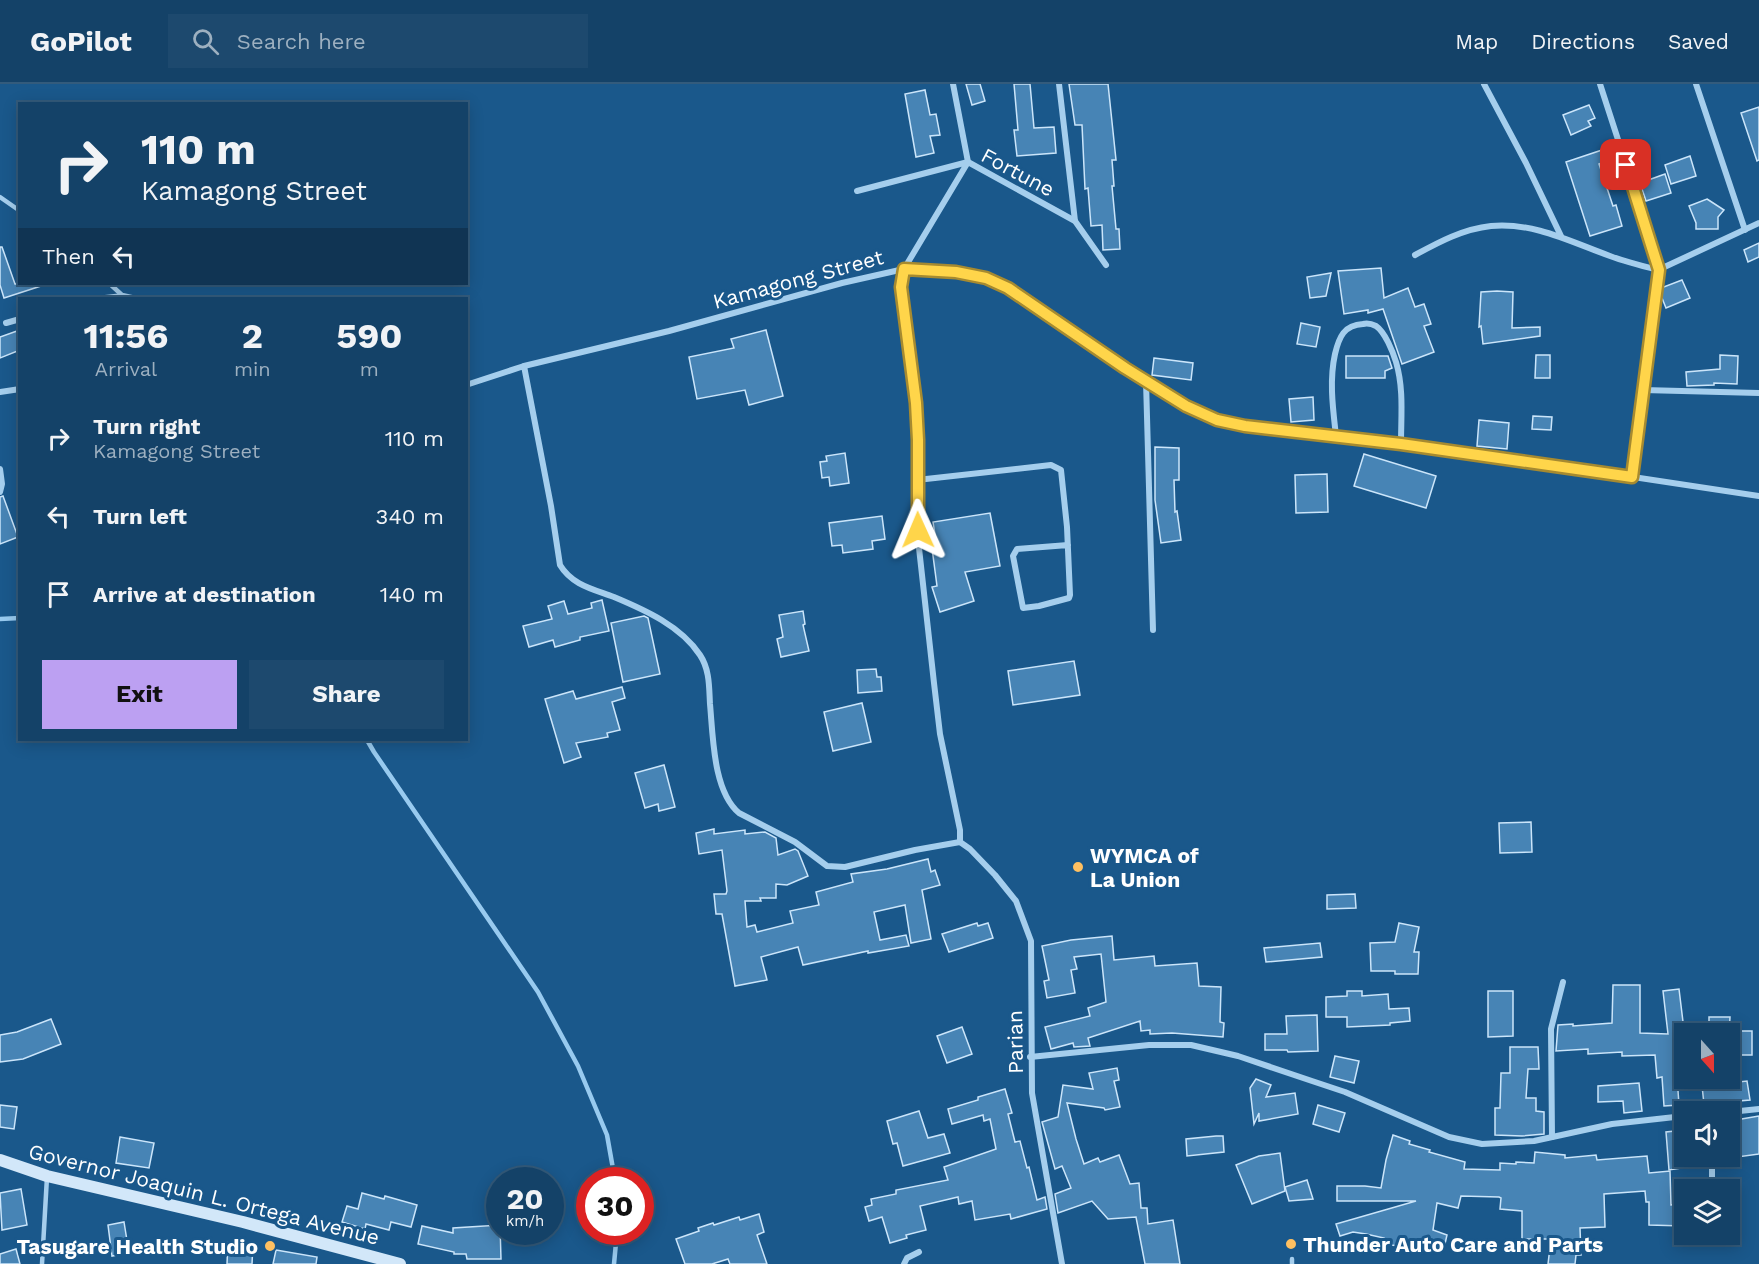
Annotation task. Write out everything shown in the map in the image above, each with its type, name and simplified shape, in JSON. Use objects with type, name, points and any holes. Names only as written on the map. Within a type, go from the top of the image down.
[{"type":"main road","name":"Governor Joaquin L. Ortega Avenue","points":[[0,1160],[47,1176],[243,1222],[400,1264]]},
{"type":"street","points":[[524,366],[560,565],[564,572],[576,582],[662,620],[692,644],[700,655],[708,674],[715,755],[722,791],[732,807],[739,813],[795,842],[827,866],[845,867],[960,842],[960,830],[940,734],[934,683],[918,530],[917,422],[901,287],[904,269],[968,162],[953,84]]},
{"type":"street","points":[[1059,84],[1075,221]]},
{"type":"street","points":[[1484,84],[1561,236]]},
{"type":"street","points":[[1600,84],[1659,270],[1632,477]]},
{"type":"street","points":[[1696,84],[1745,230]]},
{"type":"street","name":"Fortune","points":[[857,191],[968,162],[1075,221],[1106,265]]},
{"type":"street","points":[[1415,255],[1448,237],[1492,226],[1521,226],[1561,236],[1610,256],[1659,270],[1759,223]]},
{"type":"street","name":"Kamagong Street","points":[[468,384],[524,366],[842,283],[904,269],[956,272],[986,278],[1008,288],[1146,381],[1186,406],[1217,420],[1245,426],[1401,444],[1759,496]]},
{"type":"street","points":[[114,297],[128,297]]},
{"type":"street","points":[[6,323],[18,320]]},
{"type":"street","points":[[1336,436],[1331,394],[1334,355],[1341,334],[1347,328],[1355,324],[1367,323],[1376,326],[1383,334],[1396,359],[1402,390],[1401,444]]},
{"type":"street","points":[[1146,381],[1153,630]]},
{"type":"street","points":[[0,392],[18,389]]},
{"type":"street","points":[[1643,390],[1759,393]]},
{"type":"street","points":[[917,480],[1051,465],[1061,470],[1068,545],[1070,595],[1068,600],[1023,608],[1014,552],[1017,549],[1068,545]]},
{"type":"street","points":[[0,469],[2,484],[0,492]]},
{"type":"street","name":"Parian","points":[[960,842],[995,874],[1016,902],[1031,941],[1032,1093],[1062,1264]]},
{"type":"street","points":[[1552,1137],[1551,1029],[1563,982]]},
{"type":"street","points":[[1030,1057],[1149,1045],[1191,1045],[1238,1056],[1345,1092],[1449,1137],[1482,1144],[1494,1145],[1552,1137],[1612,1124],[1674,1117]]},
{"type":"street","points":[[1740,1111],[1759,1109]]},
{"type":"street","points":[[903,1264],[907,1258],[919,1252]]},
{"type":"lane","points":[[0,197],[18,210]]},
{"type":"lane","points":[[111,285],[123,296]]},
{"type":"lane","points":[[42,1264],[47,1176]]},
{"type":"building","points":[[966,84],[980,84],[985,101],[972,105]]},
{"type":"building","points":[[1014,84],[1030,84],[1034,128],[1054,127],[1056,153],[1017,156],[1014,130],[1018,130]]},
{"type":"building","points":[[1069,84],[1108,84],[1116,160],[1112,160],[1114,186],[1112,186],[1120,249],[1103,250],[1102,225],[1091,226],[1088,188],[1085,189],[1082,125],[1075,125]]},
{"type":"building","points":[[925,90],[930,115],[936,114],[940,135],[930,136],[934,153],[916,157],[905,94]]},
{"type":"building","points":[[1589,105],[1595,118],[1588,121],[1591,126],[1571,135],[1563,115]]},
{"type":"building","points":[[1759,107],[1759,160],[1757,161],[1741,113]]},
{"type":"building","points":[[1608,148],[1612,159],[1599,164],[1622,226],[1590,236],[1566,162]]},
{"type":"building","points":[[1690,156],[1696,176],[1671,184],[1665,165]]},
{"type":"building","points":[[1665,174],[1671,193],[1646,201],[1640,183]]},
{"type":"building","points":[[1707,199],[1724,210],[1718,217],[1718,229],[1696,229],[1689,206]]},
{"type":"building","points":[[1759,243],[1759,257],[1748,262],[1744,250]]},
{"type":"building","points":[[0,247],[2,247],[15,284],[41,286],[4,298],[0,285]]},
{"type":"building","points":[[1381,268],[1384,298],[1408,288],[1415,307],[1424,304],[1431,324],[1424,326],[1434,352],[1402,364],[1383,309],[1368,313],[1368,310],[1344,314],[1338,271]]},
{"type":"building","points":[[1331,273],[1326,296],[1310,298],[1307,277]]},
{"type":"building","points":[[1682,280],[1690,298],[1666,308],[1660,293],[1661,288]]},
{"type":"building","points":[[1481,292],[1513,292],[1512,328],[1540,327],[1540,336],[1483,344],[1481,326],[1479,327]]},
{"type":"building","points":[[1301,323],[1320,327],[1316,347],[1297,344]]},
{"type":"building","points":[[766,330],[783,396],[749,405],[745,390],[697,399],[689,357],[734,348],[731,339]]},
{"type":"building","points":[[17,331],[18,351],[0,358],[0,337]]},
{"type":"building","points":[[1536,355],[1550,355],[1550,378],[1535,378]]},
{"type":"building","points":[[1720,355],[1738,356],[1737,384],[1714,383],[1714,385],[1687,386],[1686,372],[1720,369]]},
{"type":"building","points":[[1346,356],[1388,356],[1392,368],[1385,371],[1385,378],[1346,378]]},
{"type":"building","points":[[1154,358],[1193,363],[1191,380],[1152,375]]},
{"type":"building","points":[[1313,397],[1314,420],[1291,422],[1289,399]]},
{"type":"building","points":[[1533,416],[1552,417],[1551,430],[1532,429]]},
{"type":"building","points":[[1479,420],[1509,423],[1507,449],[1477,446]]},
{"type":"building","points":[[1155,447],[1179,448],[1179,480],[1174,480],[1175,512],[1177,511],[1181,540],[1161,543],[1155,500]]},
{"type":"building","points":[[845,453],[849,483],[830,486],[829,477],[822,478],[820,462],[827,461],[826,456]]},
{"type":"building","points":[[1364,454],[1436,476],[1426,508],[1354,486]]},
{"type":"building","points":[[1327,474],[1328,512],[1296,513],[1295,475]]},
{"type":"building","points":[[3,496],[18,537],[0,544],[0,497]]},
{"type":"building","points":[[990,513],[1000,566],[965,572],[974,601],[940,612],[932,587],[937,586],[932,548],[937,547],[933,522]]},
{"type":"building","points":[[882,516],[885,539],[872,541],[873,549],[843,553],[842,545],[832,546],[829,523]]},
{"type":"building","points":[[602,600],[609,631],[580,637],[580,640],[555,647],[553,640],[529,647],[523,626],[552,619],[548,606],[564,601],[568,614],[592,608],[591,603]]},
{"type":"building","points":[[803,611],[805,624],[803,625],[809,651],[781,657],[777,639],[783,637],[779,615]]},
{"type":"building","points":[[644,616],[648,618],[660,674],[623,682],[611,623]]},
{"type":"building","points":[[1074,661],[1080,695],[1013,705],[1008,671]]},
{"type":"building","points":[[876,669],[877,677],[881,677],[882,691],[858,693],[857,670]]},
{"type":"building","points":[[622,687],[625,698],[612,702],[620,730],[607,733],[608,737],[576,743],[581,757],[564,763],[545,699],[573,691],[576,699]]},
{"type":"building","points":[[862,703],[871,742],[833,751],[824,712]]},
{"type":"building","points":[[664,765],[675,807],[659,811],[658,804],[645,808],[635,773]]},
{"type":"building","points":[[1531,822],[1532,852],[1500,853],[1499,823]]},
{"type":"building","points":[[714,829],[714,834],[745,830],[745,834],[765,832],[776,838],[778,855],[795,849],[798,851],[808,876],[787,885],[776,884],[776,898],[745,901],[747,927],[755,925],[757,932],[793,923],[790,911],[819,905],[816,892],[853,882],[851,874],[887,869],[928,859],[931,872],[935,870],[940,885],[922,890],[931,939],[911,943],[905,905],[874,912],[880,940],[906,935],[909,946],[868,953],[868,951],[803,965],[798,947],[761,957],[767,980],[735,986],[722,914],[716,914],[714,894],[726,894],[727,891],[722,850],[699,854],[696,833]]},
{"type":"building","points":[[1355,894],[1356,908],[1327,909],[1327,895]]},
{"type":"building","points":[[977,923],[978,926],[988,923],[993,938],[949,952],[942,934]]},
{"type":"building","points":[[1399,923],[1419,927],[1414,952],[1419,952],[1418,974],[1371,971],[1370,943],[1395,942]]},
{"type":"building","points":[[1112,936],[1114,960],[1154,956],[1155,966],[1197,963],[1199,986],[1221,987],[1220,1022],[1224,1023],[1223,1037],[1172,1033],[1150,1034],[1150,1030],[1141,1031],[1140,1021],[1088,1038],[1090,1046],[1074,1047],[1073,1043],[1051,1049],[1045,1027],[1090,1016],[1088,1008],[1106,1002],[1101,954],[1074,957],[1077,969],[1071,970],[1075,993],[1047,998],[1044,981],[1049,980],[1042,946],[1071,940]]},
{"type":"building","points":[[1320,943],[1322,957],[1266,962],[1264,948]]},
{"type":"building","points":[[1613,985],[1640,985],[1640,1033],[1668,1034],[1663,991],[1679,989],[1683,1023],[1674,1023],[1674,1089],[1678,1089],[1679,1101],[1674,1101],[1674,1105],[1664,1106],[1662,1077],[1657,1078],[1655,1055],[1622,1056],[1622,1052],[1588,1054],[1588,1049],[1556,1051],[1558,1025],[1612,1023]]},
{"type":"building","points":[[1347,991],[1362,991],[1362,996],[1388,994],[1389,1009],[1409,1008],[1410,1021],[1390,1023],[1390,1025],[1347,1027],[1347,1017],[1326,1017],[1326,997],[1347,996]]},
{"type":"building","points":[[1488,991],[1513,991],[1513,1036],[1488,1037]]},
{"type":"building","points":[[1317,1015],[1318,1051],[1265,1050],[1265,1034],[1287,1034],[1286,1016]]},
{"type":"building","points":[[1709,1017],[1730,1017],[1730,1023],[1709,1023]]},
{"type":"building","points":[[51,1019],[61,1044],[23,1059],[0,1062],[0,1035],[17,1032]]},
{"type":"building","points":[[962,1027],[972,1054],[947,1063],[937,1036]]},
{"type":"building","points":[[1740,1031],[1752,1031],[1752,1055],[1740,1055]]},
{"type":"building","points":[[1510,1047],[1538,1047],[1539,1069],[1528,1069],[1526,1098],[1536,1098],[1536,1111],[1544,1112],[1544,1134],[1495,1135],[1495,1108],[1500,1108],[1501,1073],[1510,1073]]},
{"type":"building","points":[[1335,1056],[1359,1061],[1354,1083],[1330,1077]]},
{"type":"building","points":[[1117,1068],[1119,1080],[1114,1081],[1120,1107],[1105,1110],[1067,1103],[1084,1164],[1098,1158],[1100,1162],[1119,1155],[1130,1184],[1139,1183],[1141,1208],[1147,1208],[1148,1224],[1173,1220],[1180,1264],[1145,1264],[1136,1217],[1108,1219],[1092,1201],[1058,1213],[1055,1194],[1071,1188],[1062,1166],[1055,1169],[1042,1122],[1058,1117],[1063,1085],[1093,1089],[1089,1073]]},
{"type":"building","points":[[1256,1079],[1271,1085],[1266,1097],[1295,1093],[1298,1114],[1259,1121],[1259,1113],[1254,1124],[1250,1088]]},
{"type":"building","points":[[1747,1081],[1750,1100],[1704,1101],[1702,1089],[1740,1089],[1740,1082]]},
{"type":"building","points":[[1639,1083],[1642,1111],[1624,1113],[1623,1101],[1598,1102],[1598,1086]]},
{"type":"building","points":[[1005,1089],[1012,1113],[1008,1114],[1015,1142],[1020,1141],[1037,1200],[1045,1197],[1047,1209],[1011,1219],[1010,1214],[975,1220],[972,1201],[959,1204],[958,1197],[920,1206],[926,1230],[906,1235],[907,1238],[890,1243],[882,1217],[869,1221],[865,1207],[872,1205],[871,1199],[896,1194],[896,1190],[948,1180],[944,1167],[996,1149],[990,1119],[984,1121],[983,1115],[952,1124],[948,1109]]},
{"type":"building","points":[[0,1105],[17,1107],[14,1129],[0,1127]]},
{"type":"building","points":[[1318,1105],[1345,1113],[1339,1132],[1313,1124]]},
{"type":"building","points":[[919,1111],[928,1138],[944,1134],[950,1153],[903,1166],[897,1143],[893,1144],[887,1121]]},
{"type":"building","points":[[1759,1116],[1759,1154],[1740,1157],[1740,1119]]},
{"type":"building","points":[[1674,1131],[1674,1167],[1688,1167],[1669,1170],[1666,1132]]},
{"type":"building","points":[[1393,1135],[1410,1141],[1409,1144],[1430,1150],[1429,1152],[1465,1162],[1464,1169],[1500,1170],[1500,1163],[1534,1163],[1535,1152],[1565,1155],[1565,1158],[1596,1155],[1597,1160],[1647,1156],[1649,1173],[1670,1171],[1674,1226],[1649,1225],[1649,1202],[1646,1202],[1645,1191],[1604,1194],[1605,1227],[1580,1228],[1581,1255],[1576,1255],[1575,1264],[1548,1264],[1551,1239],[1522,1239],[1522,1211],[1500,1209],[1501,1198],[1499,1197],[1461,1196],[1458,1208],[1437,1203],[1433,1230],[1447,1235],[1444,1248],[1430,1244],[1428,1253],[1383,1243],[1384,1238],[1366,1234],[1353,1232],[1340,1236],[1336,1224],[1416,1201],[1337,1201],[1337,1186],[1381,1188]]},
{"type":"building","points":[[1223,1136],[1224,1152],[1187,1156],[1186,1139]]},
{"type":"building","points":[[120,1137],[154,1143],[149,1168],[116,1163]]},
{"type":"building","points":[[1280,1153],[1285,1191],[1252,1204],[1236,1165],[1259,1156]]},
{"type":"building","points":[[1307,1180],[1313,1199],[1289,1201],[1285,1187]]},
{"type":"building","points":[[21,1189],[27,1225],[2,1230],[0,1193]]},
{"type":"building","points":[[362,1193],[384,1199],[385,1196],[417,1205],[411,1227],[391,1222],[389,1230],[366,1224],[365,1229],[342,1222],[347,1206],[358,1209]]},
{"type":"building","points":[[759,1214],[764,1232],[757,1235],[767,1264],[730,1264],[728,1259],[712,1264],[685,1264],[676,1239],[713,1223],[714,1225],[739,1217],[740,1220]]},
{"type":"building","points":[[124,1222],[129,1253],[112,1256],[108,1225]]},
{"type":"building","points":[[422,1226],[453,1233],[453,1228],[486,1226],[486,1245],[501,1245],[501,1259],[467,1259],[466,1254],[454,1254],[454,1252],[418,1244]]},
{"type":"building","points":[[228,1242],[253,1243],[252,1264],[227,1264]]},
{"type":"building","points":[[16,1249],[20,1264],[0,1264],[0,1254]]},
{"type":"building","points":[[276,1250],[317,1257],[316,1264],[273,1264]]},
{"type":"waterway","points":[[0,619],[18,618]]},
{"type":"waterway","points":[[368,741],[538,992],[578,1066],[607,1135],[613,1167]]},
{"type":"waterway","points":[[614,1264],[616,1245]]},
{"type":"place","name":"WYMCA of La Union","points":[[1078,867]]},
{"type":"place","name":"Thunder Auto Care and Parts","points":[[1291,1244]]},
{"type":"place","name":"Tasugare Health Studio","points":[[270,1246]]},
{"type":"route","points":[[918,530],[918,440],[916,403],[901,287],[904,269],[956,272],[986,278],[1008,288],[1125,368],[1186,406],[1217,420],[1245,426],[1401,444],[1632,477],[1659,270],[1626,165]]}]
